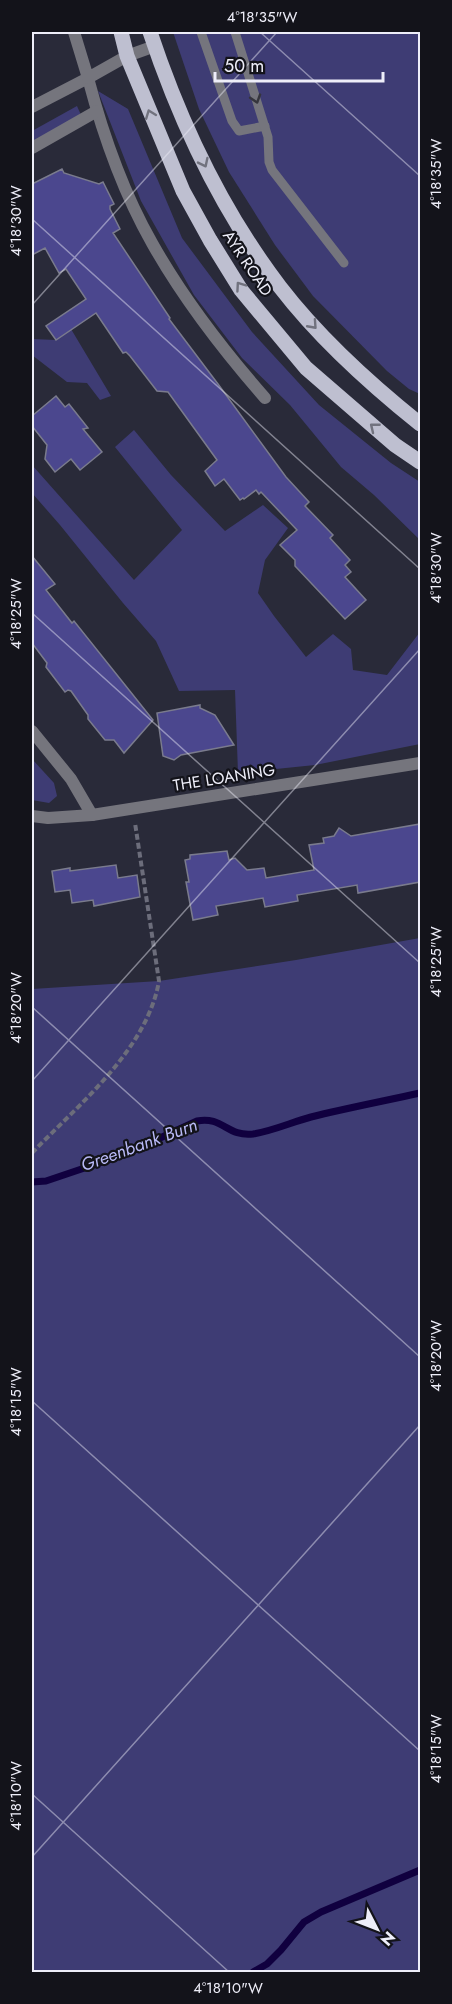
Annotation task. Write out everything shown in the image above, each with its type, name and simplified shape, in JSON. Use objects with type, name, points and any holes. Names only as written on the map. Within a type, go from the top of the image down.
[{"type":"main road","name":"AYR ROAD","points":[[121,32],[127,56],[183,191],[241,290],[306,369],[381,433],[420,462]]},
{"type":"main road","name":"AYR ROAD","points":[[150,32],[205,166],[255,252],[313,326],[361,374],[420,424]]},
{"type":"street","points":[[74,32],[97,111],[134,208],[152,243],[225,352],[265,398]]},
{"type":"street","points":[[32,107],[127,56],[155,46]]},
{"type":"street","points":[[32,148],[97,111]]},
{"type":"street","points":[[32,731],[71,778],[92,815]]},
{"type":"street","name":"THE LOANING","points":[[32,816],[48,818],[92,815],[420,763]]},
{"type":"lane","points":[[201,32],[232,121],[239,131],[265,126]]},
{"type":"lane","points":[[235,32],[265,126],[270,145],[269,162],[272,170],[344,263]]},
{"type":"path","points":[[32,1153],[73,1114],[112,1070],[135,1039],[156,1000],[159,981],[132,808]]},
{"type":"shaded area","points":[[173,32],[420,32],[420,394],[409,389],[387,371],[313,296],[275,245],[229,172],[199,109]]},
{"type":"shaded area","points":[[98,91],[128,109],[182,238],[252,332],[319,405],[391,463],[420,482],[420,540],[374,495],[341,467],[290,405],[242,358],[194,295],[141,201]]},
{"type":"shaded area","points":[[77,106],[81,115],[32,143],[32,131]]},
{"type":"shaded area","points":[[71,329],[111,396],[100,400],[87,383],[67,382],[32,355],[32,339],[56,340]]},
{"type":"shaded area","points":[[134,430],[171,475],[225,531],[263,505],[288,528],[265,560],[258,593],[306,657],[333,634],[351,649],[353,670],[387,675],[420,632],[420,744],[315,765],[238,773],[235,690],[179,691],[156,641],[32,493],[32,465],[134,580],[182,530],[115,447]]},
{"type":"shaded area","points":[[32,759],[54,783],[57,796],[49,803],[32,800]]},
{"type":"shaded area","points":[[420,938],[420,1972],[32,1972],[32,989],[159,981]]},
{"type":"building","points":[[62,169],[64,173],[99,184],[103,182],[114,204],[110,206],[110,209],[120,229],[113,233],[169,319],[286,477],[309,502],[305,506],[333,535],[330,538],[350,560],[345,565],[351,572],[345,577],[366,600],[345,619],[295,566],[295,560],[280,545],[297,530],[261,492],[259,494],[256,490],[240,500],[224,479],[215,486],[205,471],[217,460],[168,392],[157,391],[130,356],[126,352],[123,353],[96,313],[56,340],[46,326],[86,299],[66,269],[59,273],[45,248],[32,255],[32,184]]},
{"type":"building","points":[[56,396],[65,407],[69,404],[88,428],[83,429],[102,452],[80,470],[71,459],[55,472],[45,459],[47,445],[32,426],[32,416]]},
{"type":"building","points":[[32,556],[55,584],[46,590],[72,623],[74,621],[153,720],[124,753],[114,740],[105,740],[88,719],[88,715],[71,691],[65,692],[46,667],[47,663],[32,643]]},
{"type":"building","points":[[200,705],[200,708],[215,715],[234,745],[181,755],[174,760],[163,756],[157,713]]},
{"type":"building","points":[[420,824],[420,882],[358,893],[357,885],[297,895],[298,901],[265,907],[263,898],[216,906],[218,915],[193,920],[186,882],[189,882],[185,860],[190,859],[190,855],[227,851],[229,860],[235,858],[247,870],[264,868],[266,878],[314,870],[309,845],[324,843],[323,838],[334,836],[339,828],[351,836]]},
{"type":"building","points":[[116,865],[118,878],[137,875],[140,897],[94,906],[93,900],[72,903],[70,890],[55,892],[52,871]]},
{"type":"waterway","name":"Greenbank Burn","points":[[32,1182],[46,1181],[123,1155],[197,1121],[213,1121],[237,1133],[253,1134],[311,1117],[420,1093]]},
{"type":"waterway","name":"Greenbank Burn","points":[[253,1972],[267,1964],[304,1922],[321,1912],[420,1870]]}]
